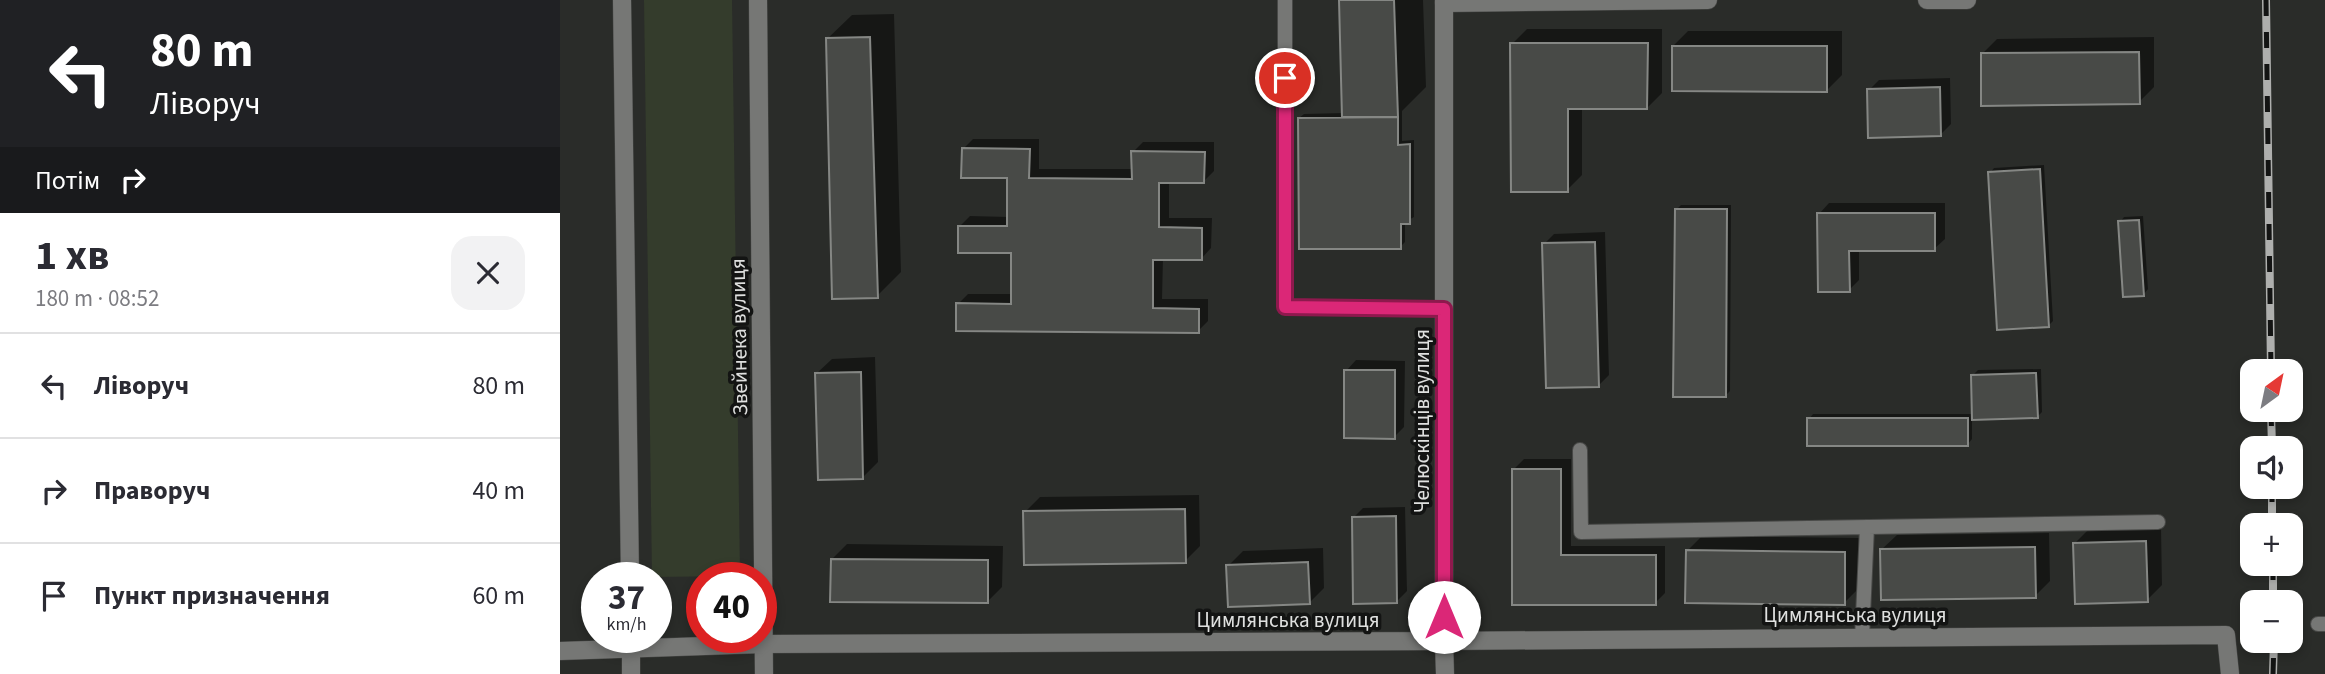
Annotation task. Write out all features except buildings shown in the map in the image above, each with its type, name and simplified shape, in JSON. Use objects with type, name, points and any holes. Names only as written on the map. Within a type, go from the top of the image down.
[{"type":"street","points":[[622,0],[630,562]]},
{"type":"street","name":"Звейнека вулиця","points":[[758,0],[763,562]]},
{"type":"street","points":[[1444,2],[1709,0]]},
{"type":"street","points":[[1927,0],[1966,0]]},
{"type":"street","name":"Челюскінців вулиця","points":[[1444,2],[1445,674]]},
{"type":"street","name":"Цимлянська вулиця","points":[[777,644],[2226,635],[2230,674]]},
{"type":"street","name":"Цимлянська вулиця","points":[[560,651],[581,649]]},
{"type":"street","points":[[631,653],[631,674]]},
{"type":"street","name":"Звейнека вулиця","points":[[764,653],[764,674]]},
{"type":"lane","points":[[1285,0],[1285,307],[1444,309]]},
{"type":"lane","points":[[1580,450],[1581,532],[2158,522]]},
{"type":"lane","points":[[1863,638],[1867,527]]},
{"type":"green space","points":[[644,0],[732,0],[740,562],[686,562],[686,577],[672,577],[672,562],[652,562]]},
{"type":"railway","points":[[2266,0],[2271,359]]},
{"type":"railway","points":[[2271,422],[2272,436]]},
{"type":"railway","points":[[2272,499],[2272,513]]},
{"type":"railway","points":[[2273,576],[2273,590]]},
{"type":"railway","points":[[2273,674],[2274,653]]},
{"type":"route","points":[[1285,78],[1285,307],[1444,309],[1444,617]]}]
